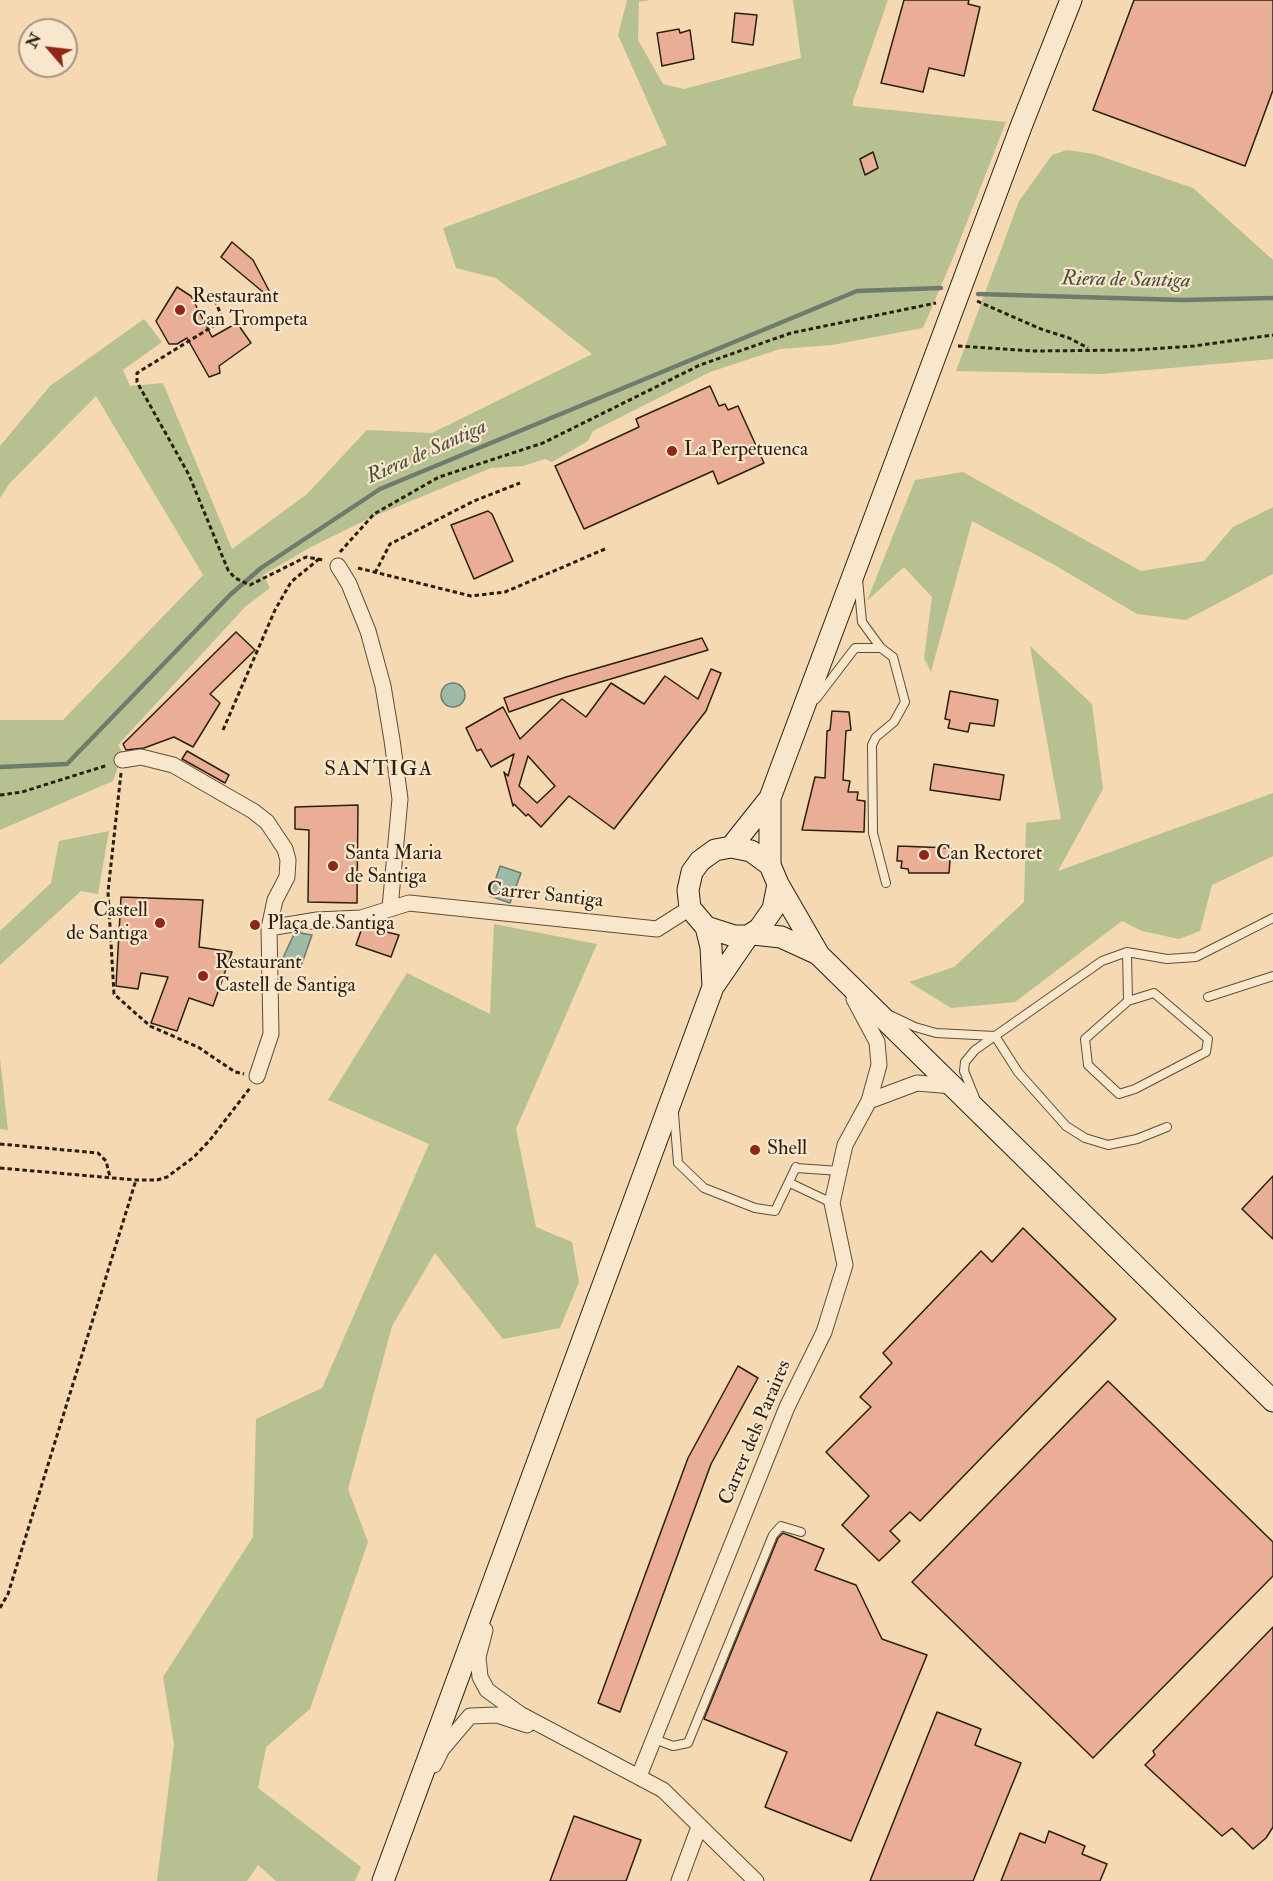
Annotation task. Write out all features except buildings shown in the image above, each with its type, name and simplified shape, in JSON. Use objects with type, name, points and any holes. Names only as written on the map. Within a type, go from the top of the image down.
[{"type":"main road","points":[[731,847],[770,798],[1071,0]]},
{"type":"main road","points":[[383,1881],[713,987],[750,935],[773,909],[774,875],[770,798]]},
{"type":"main road","points":[[713,987],[711,947],[706,927],[690,908],[688,890],[692,872],[700,861],[715,850],[731,847],[751,851],[774,875],[819,955],[1273,1401]]},
{"type":"main road","points":[[706,927],[734,936],[781,937],[819,955]]},
{"type":"street","points":[[338,566],[349,584],[368,631],[383,686],[392,740],[400,799],[390,908]]},
{"type":"street","points":[[122,760],[141,757],[173,765],[267,822],[279,837],[288,860],[287,877],[275,900],[269,928],[271,1034],[257,1076]]},
{"type":"street","name":"Carrer Santiga","points":[[269,928],[317,920],[361,918],[409,903],[657,929],[690,908]]},
{"type":"street","name":"Carrer dels Paraires","points":[[639,1776],[787,1407],[824,1332],[845,1265],[832,1203],[845,1145],[869,1101],[879,1065],[877,1042],[864,1013],[838,973]]},
{"type":"street","points":[[869,1101],[917,1083],[953,1086]]},
{"type":"street","points":[[502,1559],[478,1657],[480,1677],[487,1690],[520,1714],[663,1790],[756,1881]]},
{"type":"street","points":[[411,1806],[442,1749],[470,1716],[497,1715],[572,1741]]},
{"type":"street","points":[[680,1881],[699,1827]]},
{"type":"lane","points":[[858,568],[862,622],[880,648],[893,657],[905,702],[894,722],[876,737],[872,745],[873,833],[886,883]]},
{"type":"lane","points":[[796,727],[855,648],[880,648]]},
{"type":"lane","points":[[993,1126],[965,1079],[965,1062],[975,1050],[1102,961],[1127,952],[1167,958],[1196,957],[1273,918]]},
{"type":"lane","points":[[1127,952],[1128,1001],[1085,1039],[1088,1065],[1119,1094],[1135,1089],[1206,1052],[1208,1039],[1154,993],[1128,1001]]},
{"type":"lane","points":[[1208,997],[1273,976]]},
{"type":"lane","points":[[858,994],[915,1027],[936,1033],[995,1036]]},
{"type":"lane","points":[[995,1036],[1018,1072],[1066,1126],[1085,1138],[1108,1145],[1137,1139],[1167,1127]]},
{"type":"lane","points":[[686,1062],[674,1117],[676,1151],[678,1163],[704,1188],[755,1208],[775,1211],[796,1168],[840,1171]]},
{"type":"lane","points":[[790,1183],[832,1203]]},
{"type":"lane","points":[[654,1739],[673,1746],[688,1743],[773,1535],[781,1527],[801,1532]]},
{"type":"path","points":[[215,300],[223,320],[137,372],[137,382],[189,475],[228,570],[240,582],[250,585],[306,557],[320,558],[338,566],[340,549],[374,514],[439,477],[543,443],[700,365],[791,333],[941,303]]},
{"type":"path","points":[[977,301],[1041,329],[1070,338],[1090,349]]},
{"type":"path","points":[[941,342],[959,346],[1032,351],[1090,349],[1136,351],[1273,335]]},
{"type":"path","points":[[375,573],[390,544],[474,501],[520,483]]},
{"type":"path","points":[[356,567],[471,596],[505,592],[605,549]]},
{"type":"path","points":[[223,730],[264,633],[291,582],[320,558]]},
{"type":"path","points":[[0,795],[22,792],[122,760],[108,892],[114,994],[150,1026],[198,1047],[235,1072],[257,1076],[230,1117],[194,1157],[167,1177],[157,1180],[136,1180],[0,1168]]},
{"type":"path","points":[[0,1144],[80,1149],[98,1153],[106,1161],[110,1177]]},
{"type":"path","points":[[0,1608],[8,1594],[136,1180]]},
{"type":"green space","points":[[627,0],[649,0],[639,2],[638,40],[663,84],[684,89],[801,58],[793,0],[888,0],[853,106],[1006,122],[923,328],[832,345],[780,349],[710,372],[593,431],[588,441],[552,462],[545,459],[523,466],[491,468],[370,518],[309,548],[263,575],[270,588],[245,607],[118,745],[123,753],[113,781],[0,830],[0,720],[63,720],[203,575],[96,396],[9,484],[0,498],[0,446],[50,386],[144,319],[162,342],[123,370],[130,386],[163,383],[232,549],[307,494],[367,430],[432,433],[592,354],[496,278],[456,268],[443,228],[667,145],[618,35]]},
{"type":"green space","points":[[1067,150],[1094,154],[1193,188],[1273,260],[1273,359],[1102,374],[956,371],[1019,201],[1052,155]]},
{"type":"green space","points":[[963,472],[1141,571],[1204,561],[1233,527],[1273,507],[1273,574],[1186,620],[1137,614],[1053,564],[972,521],[931,672],[924,658],[932,597],[904,567],[867,601],[915,480]]},
{"type":"green space","points":[[1030,646],[1092,704],[1103,789],[1058,871],[1273,793],[1273,856],[1212,885],[1200,931],[1179,939],[1142,931],[1122,921],[1015,1002],[951,1008],[909,982],[954,967],[1024,902],[1026,823],[1061,819]]},
{"type":"green space","points":[[109,831],[98,894],[81,891],[0,965],[0,931],[51,883],[59,841]]},
{"type":"green space","points":[[494,924],[597,944],[516,1129],[536,1227],[572,1242],[579,1282],[560,1328],[503,1339],[435,1253],[392,1326],[348,1489],[368,1542],[310,1709],[266,1747],[258,1788],[361,1867],[355,1881],[276,1881],[258,1865],[247,1881],[157,1881],[174,1744],[163,1677],[253,1537],[256,1419],[322,1388],[429,1144],[328,1100],[407,973],[490,1014]]},
{"type":"green space","points":[[0,1058],[8,1130],[0,1129]]},
{"type":"shaded area","points":[[453,683],[462,686],[465,695],[462,704],[453,707],[444,704],[441,695],[444,686]]},
{"type":"shaded area","points":[[500,866],[521,873],[510,903],[490,896]]},
{"type":"shaded area","points":[[295,932],[312,935],[300,969],[280,964]]},
{"type":"waterway","name":"Riera de Santiga","points":[[0,767],[67,764],[231,594],[261,568],[380,489],[857,291],[941,288]]},
{"type":"waterway","name":"Riera de Santiga","points":[[978,294],[1182,300],[1273,298]]},
{"type":"place","name":"Restaurant Can Trompeta","points":[[180,310]]},
{"type":"place","name":"La Perpetuenca","points":[[672,451]]},
{"type":"place","name":"Can Rectoret","points":[[924,855]]},
{"type":"place","name":"Santa Maria de Santiga","points":[[333,866]]},
{"type":"place","name":"Castell de Santiga","points":[[160,923]]},
{"type":"place","name":"Plaça de Santiga","points":[[255,925]]},
{"type":"place","name":"Restaurant Castell de Santiga","points":[[203,976]]},
{"type":"place","name":"Shell","points":[[755,1150]]},
{"type":"district","name":"SANTIGA","points":[[379,770]]}]
